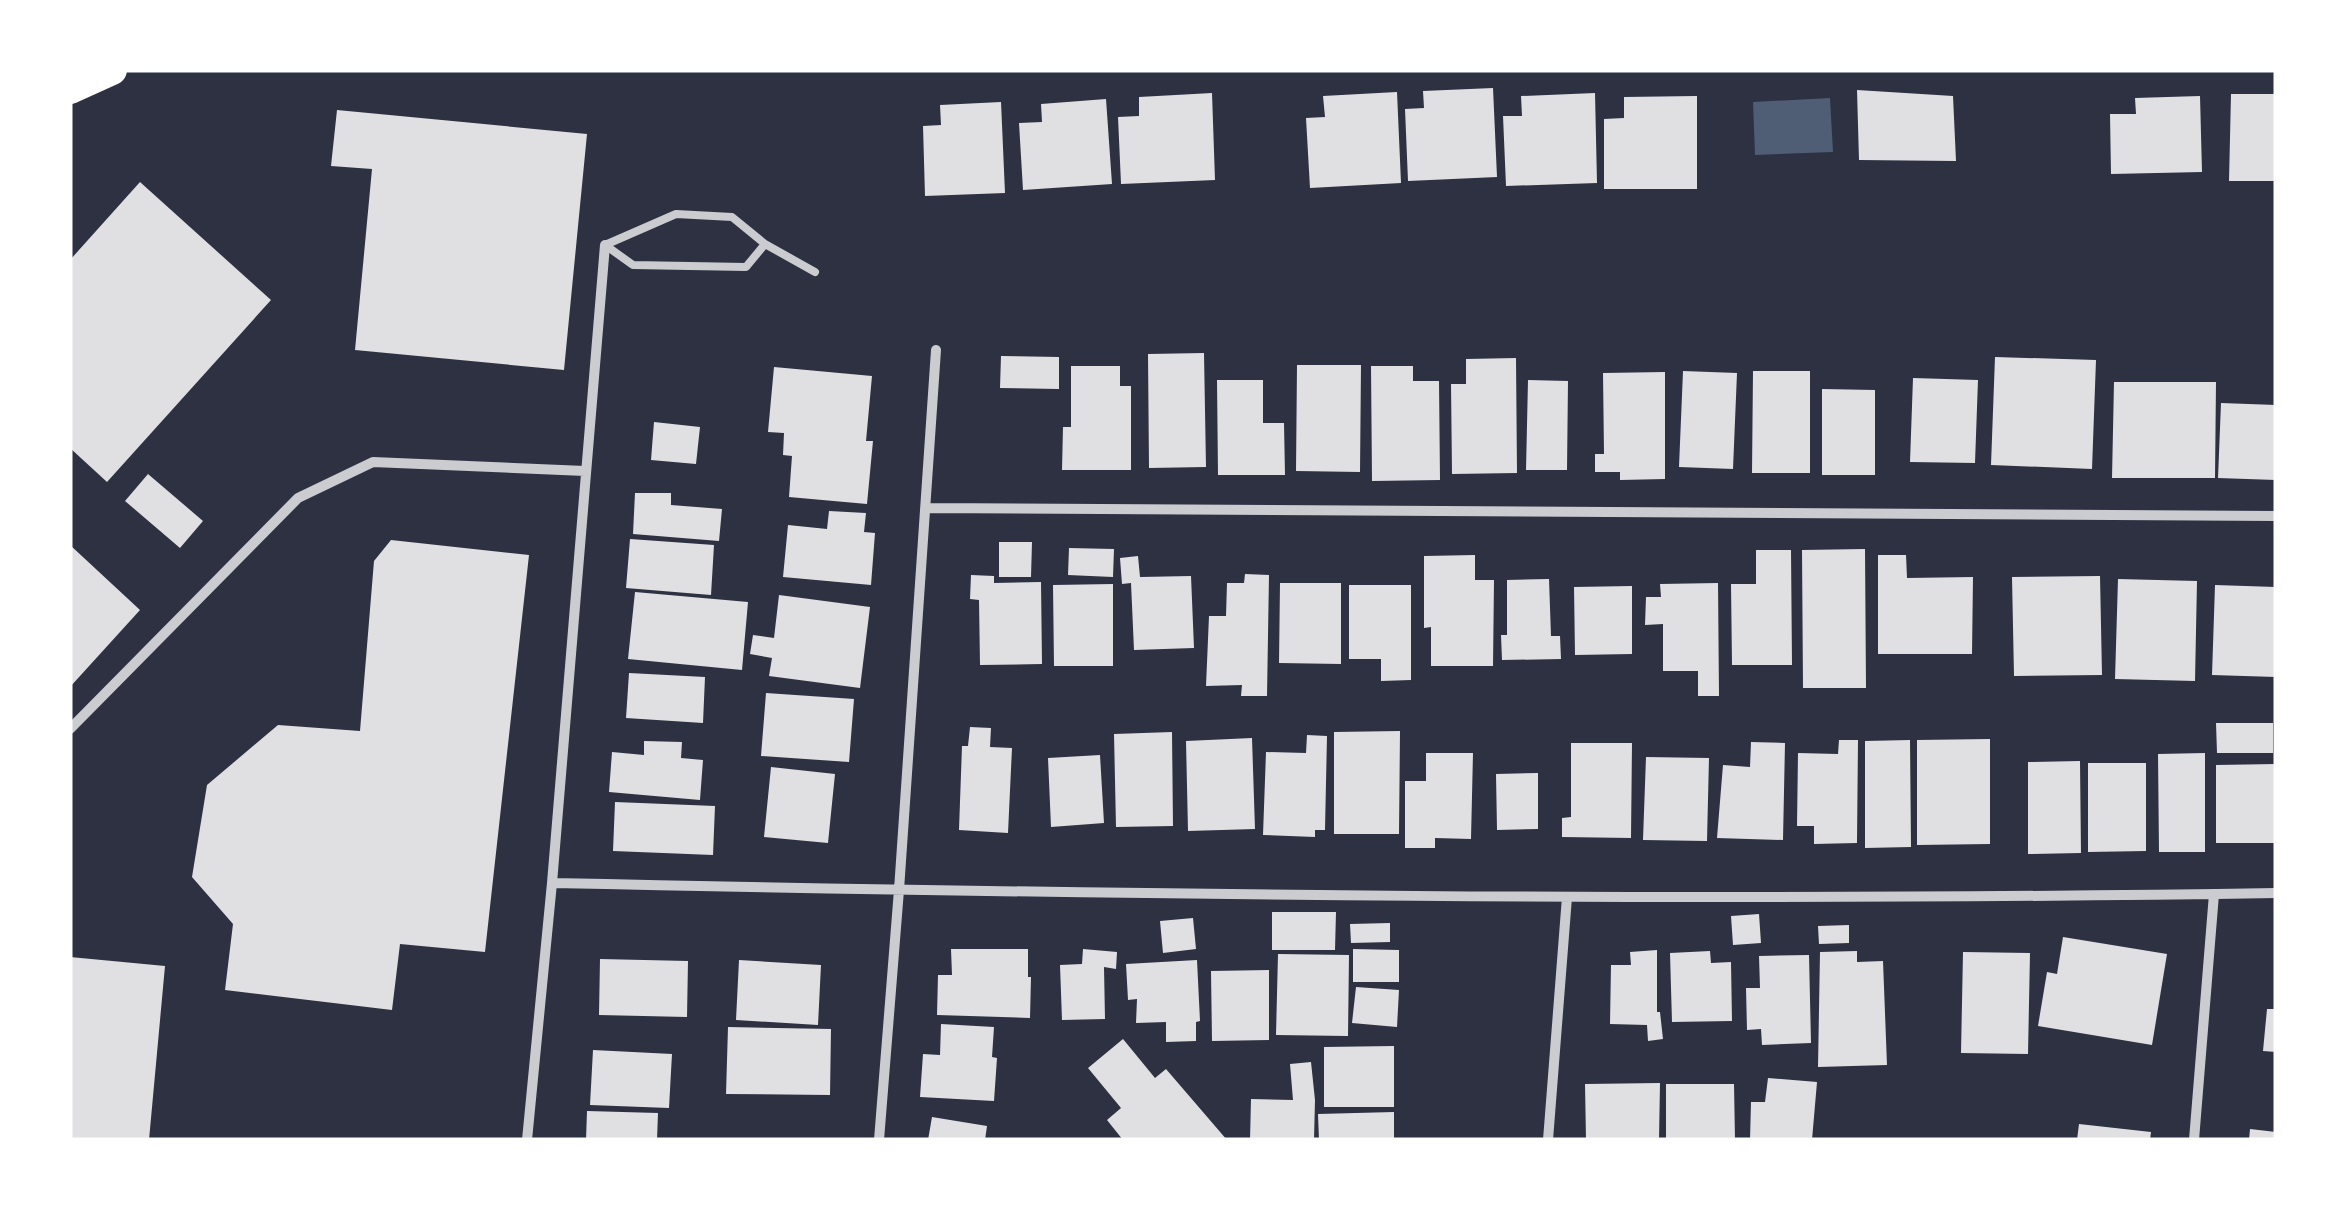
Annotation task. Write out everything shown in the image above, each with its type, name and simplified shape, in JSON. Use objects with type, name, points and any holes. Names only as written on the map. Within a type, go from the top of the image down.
[{"type":"highway","points":[[70,89],[112,70]]},
{"type":"street","points":[[527,1140],[604,245]]},
{"type":"street","points":[[879,1140],[936,350]]},
{"type":"street","points":[[70,729],[298,498],[373,462],[585,471]]},
{"type":"street","points":[[926,508],[2276,516]]},
{"type":"street","points":[[552,883],[1567,896],[2276,893]]},
{"type":"street","points":[[2194,1140],[2214,894]]},
{"type":"street","points":[[1548,1140],[1567,896]]},
{"type":"lane","points":[[604,245],[676,214],[732,217],[765,244],[814,272]]},
{"type":"lane","points":[[604,245],[633,265],[746,267],[765,244]]},
{"type":"water","points":[[1830,98],[1833,152],[1755,155],[1753,102]]},
{"type":"building","points":[[1493,88],[1497,177],[1408,181],[1405,109],[1424,108],[1423,91]]},
{"type":"building","points":[[1857,90],[1953,96],[1956,161],[1859,160]]},
{"type":"building","points":[[1397,92],[1401,183],[1310,188],[1306,118],[1325,117],[1323,96]]},
{"type":"building","points":[[1212,93],[1215,180],[1121,184],[1118,117],[1139,116],[1139,97]]},
{"type":"building","points":[[1595,93],[1597,183],[1506,186],[1503,116],[1522,116],[1521,96]]},
{"type":"building","points":[[2231,94],[2276,94],[2276,181],[2229,181]]},
{"type":"building","points":[[1697,96],[1697,189],[1604,189],[1604,119],[1624,118],[1624,97]]},
{"type":"building","points":[[2200,96],[2202,172],[2111,174],[2110,114],[2136,114],[2135,98]]},
{"type":"building","points":[[1106,99],[1112,184],[1023,190],[1019,123],[1042,122],[1041,104]]},
{"type":"building","points":[[1001,102],[1005,193],[925,196],[923,126],[941,125],[940,105]]},
{"type":"building","points":[[337,110],[587,134],[564,370],[355,350],[372,169],[331,166]]},
{"type":"building","points":[[140,182],[271,300],[107,482],[70,448],[70,260]]},
{"type":"building","points":[[1204,353],[1206,467],[1149,468],[1148,354]]},
{"type":"building","points":[[1001,356],[1059,357],[1059,389],[1000,388]]},
{"type":"building","points":[[1995,357],[2096,360],[2092,469],[1991,465]]},
{"type":"building","points":[[1516,358],[1517,473],[1452,474],[1451,384],[1466,384],[1466,359]]},
{"type":"building","points":[[1297,365],[1361,365],[1360,472],[1296,471]]},
{"type":"building","points":[[1071,366],[1120,366],[1120,386],[1131,386],[1131,470],[1062,470],[1063,427],[1071,427]]},
{"type":"building","points":[[1371,366],[1413,366],[1413,381],[1439,381],[1440,480],[1372,481]]},
{"type":"building","points":[[774,367],[872,376],[866,441],[873,441],[867,504],[789,497],[792,456],[783,455],[784,433],[768,432]]},
{"type":"building","points":[[1683,371],[1737,373],[1733,469],[1679,467]]},
{"type":"building","points":[[1753,371],[1810,371],[1810,473],[1752,473]]},
{"type":"building","points":[[1665,372],[1665,479],[1620,480],[1620,472],[1595,472],[1595,454],[1604,454],[1603,373]]},
{"type":"building","points":[[1913,378],[1978,380],[1975,463],[1910,462]]},
{"type":"building","points":[[1217,380],[1263,380],[1263,423],[1284,423],[1285,475],[1218,475]]},
{"type":"building","points":[[1528,380],[1568,381],[1567,470],[1526,470]]},
{"type":"building","points":[[2114,382],[2216,382],[2215,478],[2112,478]]},
{"type":"building","points":[[1822,389],[1875,390],[1875,475],[1822,475]]},
{"type":"building","points":[[2221,403],[2276,405],[2276,480],[2218,478]]},
{"type":"building","points":[[654,422],[700,427],[696,464],[651,460]]},
{"type":"building","points":[[148,474],[203,521],[180,548],[125,501]]},
{"type":"building","points":[[635,493],[671,493],[671,505],[722,509],[719,541],[633,534]]},
{"type":"building","points":[[829,511],[866,513],[864,532],[875,533],[871,585],[783,577],[788,525],[827,529]]},
{"type":"building","points":[[630,539],[714,545],[711,595],[626,588]]},
{"type":"building","points":[[391,540],[529,555],[485,952],[400,944],[392,1010],[225,990],[233,924],[192,877],[207,785],[278,725],[360,731],[374,561]]},
{"type":"building","points":[[999,542],[1032,542],[1031,577],[999,577]]},
{"type":"building","points":[[70,545],[140,610],[70,687]]},
{"type":"building","points":[[1069,548],[1114,549],[1113,577],[1068,575]]},
{"type":"building","points":[[1865,549],[1866,688],[1803,688],[1802,550]]},
{"type":"building","points":[[1756,550],[1791,550],[1792,665],[1732,665],[1731,584],[1756,584]]},
{"type":"building","points":[[1475,555],[1475,580],[1494,580],[1493,666],[1431,666],[1431,627],[1424,628],[1424,556]]},
{"type":"building","points":[[1878,555],[1906,555],[1907,578],[1973,577],[1972,654],[1878,654]]},
{"type":"building","points":[[1138,556],[1140,577],[1191,576],[1194,648],[1134,650],[1131,583],[1122,584],[1120,558]]},
{"type":"building","points":[[1245,574],[1269,575],[1267,696],[1241,696],[1242,685],[1206,686],[1209,616],[1226,616],[1227,583],[1244,583]]},
{"type":"building","points":[[971,575],[994,576],[994,583],[1041,582],[1042,664],[980,665],[979,600],[970,599]]},
{"type":"building","points":[[2100,576],[2102,675],[2014,676],[2012,577]]},
{"type":"building","points":[[1549,579],[1551,636],[1560,636],[1561,659],[1502,660],[1501,635],[1507,635],[1507,580]]},
{"type":"building","points":[[2118,579],[2197,581],[2195,681],[2115,679]]},
{"type":"building","points":[[1280,583],[1341,583],[1341,664],[1279,663]]},
{"type":"building","points":[[1718,583],[1719,696],[1698,696],[1698,671],[1663,671],[1663,624],[1645,625],[1646,597],[1661,597],[1660,584]]},
{"type":"building","points":[[1113,584],[1113,666],[1054,666],[1053,585]]},
{"type":"building","points":[[1349,585],[1411,585],[1411,680],[1381,681],[1381,659],[1349,659]]},
{"type":"building","points":[[2215,585],[2276,587],[2276,677],[2212,675]]},
{"type":"building","points":[[1632,586],[1632,654],[1575,655],[1574,587]]},
{"type":"building","points":[[635,592],[748,602],[742,670],[628,659]]},
{"type":"building","points":[[779,595],[870,607],[860,688],[769,676],[772,658],[750,654],[753,635],[774,638]]},
{"type":"building","points":[[629,673],[705,677],[703,723],[626,718]]},
{"type":"building","points":[[766,693],[854,699],[849,762],[761,756]]},
{"type":"building","points":[[2216,723],[2273,723],[2273,753],[2217,753]]},
{"type":"building","points":[[970,727],[991,728],[990,747],[1012,748],[1008,833],[959,830],[962,746],[968,746]]},
{"type":"building","points":[[1400,731],[1399,834],[1334,834],[1334,732]]},
{"type":"building","points":[[1172,732],[1173,826],[1116,827],[1114,734]]},
{"type":"building","points":[[1307,735],[1327,736],[1325,830],[1315,830],[1315,837],[1263,835],[1266,752],[1306,753]]},
{"type":"building","points":[[1252,738],[1255,829],[1188,831],[1186,741]]},
{"type":"building","points":[[1990,739],[1990,844],[1917,845],[1917,740]]},
{"type":"building","points":[[1839,740],[1858,740],[1857,843],[1814,844],[1814,826],[1797,826],[1798,753],[1838,754]]},
{"type":"building","points":[[1910,740],[1911,847],[1865,848],[1865,741]]},
{"type":"building","points":[[644,741],[682,742],[681,758],[703,760],[700,800],[609,792],[612,752],[644,755]]},
{"type":"building","points":[[1751,742],[1785,743],[1783,840],[1717,838],[1723,765],[1750,767]]},
{"type":"building","points":[[1571,743],[1632,743],[1631,838],[1562,837],[1562,818],[1571,817]]},
{"type":"building","points":[[1426,753],[1473,753],[1471,839],[1435,838],[1435,848],[1405,848],[1405,781],[1426,781]]},
{"type":"building","points":[[2205,753],[2205,852],[2159,852],[2158,754]]},
{"type":"building","points":[[1100,755],[1104,823],[1051,827],[1048,758]]},
{"type":"building","points":[[1646,757],[1709,758],[1707,841],[1643,840]]},
{"type":"building","points":[[2080,761],[2081,853],[2028,854],[2028,762]]},
{"type":"building","points":[[2088,763],[2146,763],[2146,851],[2088,852]]},
{"type":"building","points":[[2276,764],[2276,843],[2216,843],[2216,765]]},
{"type":"building","points":[[771,767],[835,774],[828,843],[764,837]]},
{"type":"building","points":[[1538,773],[1538,829],[1497,830],[1496,774]]},
{"type":"building","points":[[615,802],[715,806],[713,855],[613,851]]},
{"type":"building","points":[[1272,912],[1336,912],[1335,950],[1272,950]]},
{"type":"building","points":[[1759,914],[1761,943],[1733,945],[1731,916]]},
{"type":"building","points":[[1193,918],[1196,949],[1163,953],[1160,921]]},
{"type":"building","points":[[1390,923],[1390,942],[1351,943],[1350,924]]},
{"type":"building","points":[[1849,925],[1849,943],[1819,944],[1818,926]]},
{"type":"building","points":[[2063,937],[2167,954],[2152,1045],[2038,1026],[2047,972],[2057,974]]},
{"type":"building","points":[[951,949],[1028,949],[1030,1018],[937,1015],[938,975],[952,975]]},
{"type":"building","points":[[1083,949],[1117,952],[1116,969],[1104,967],[1105,1019],[1062,1020],[1060,965],[1082,964]]},
{"type":"building","points":[[1353,949],[1399,950],[1399,982],[1353,982]]},
{"type":"building","points":[[1657,950],[1657,1012],[1663,1039],[1648,1041],[1647,1025],[1610,1024],[1611,965],[1631,965],[1630,952]]},
{"type":"building","points":[[1710,951],[1711,963],[1731,962],[1732,1021],[1672,1022],[1670,953]]},
{"type":"building","points":[[1857,951],[1857,962],[1883,961],[1887,1065],[1818,1067],[1820,952]]},
{"type":"building","points":[[1963,952],[2030,953],[2028,1054],[1961,1053]]},
{"type":"building","points":[[1278,954],[1349,955],[1348,1036],[1276,1035]]},
{"type":"building","points":[[1809,955],[1811,1043],[1762,1045],[1761,1029],[1747,1030],[1746,988],[1760,988],[1759,956]]},
{"type":"building","points":[[70,957],[165,966],[149,1140],[70,1140]]},
{"type":"building","points":[[600,959],[688,961],[687,1017],[599,1015]]},
{"type":"building","points":[[739,960],[821,965],[818,1025],[736,1020]]},
{"type":"building","points":[[1197,960],[1200,1021],[1196,1022],[1196,1041],[1166,1042],[1166,1022],[1136,1023],[1137,999],[1128,1000],[1126,964]]},
{"type":"building","points":[[1269,970],[1269,1040],[1212,1041],[1211,971]]},
{"type":"building","points":[[1356,987],[1399,990],[1397,1027],[1352,1023]]},
{"type":"building","points":[[2267,1009],[2276,1009],[2276,1052],[2263,1051]]},
{"type":"building","points":[[941,1024],[994,1027],[994,1101],[920,1097],[923,1054],[940,1055]]},
{"type":"building","points":[[728,1027],[831,1029],[830,1095],[726,1094]]},
{"type":"building","points":[[1123,1039],[1155,1078],[1166,1069],[1227,1140],[1123,1140],[1107,1120],[1121,1108],[1088,1068]]},
{"type":"building","points":[[1394,1046],[1394,1107],[1324,1107],[1324,1047]]},
{"type":"building","points":[[593,1050],[672,1054],[669,1108],[590,1105]]},
{"type":"building","points":[[1311,1062],[1314,1140],[1250,1140],[1251,1099],[1293,1100],[1290,1064]]},
{"type":"building","points":[[1768,1078],[1817,1082],[1812,1140],[1750,1140],[1751,1102],[1765,1102]]},
{"type":"building","points":[[1660,1083],[1659,1140],[1586,1140],[1585,1084]]},
{"type":"building","points":[[1666,1084],[1734,1084],[1735,1140],[1666,1140]]},
{"type":"building","points":[[587,1111],[658,1113],[657,1140],[586,1140]]},
{"type":"building","points":[[1394,1112],[1394,1140],[1319,1140],[1318,1114]]},
{"type":"building","points":[[932,1117],[987,1126],[985,1140],[928,1140]]},
{"type":"building","points":[[2079,1124],[2151,1132],[2150,1140],[2077,1140]]},
{"type":"building","points":[[2250,1129],[2276,1132],[2276,1140],[2249,1140]]}]
